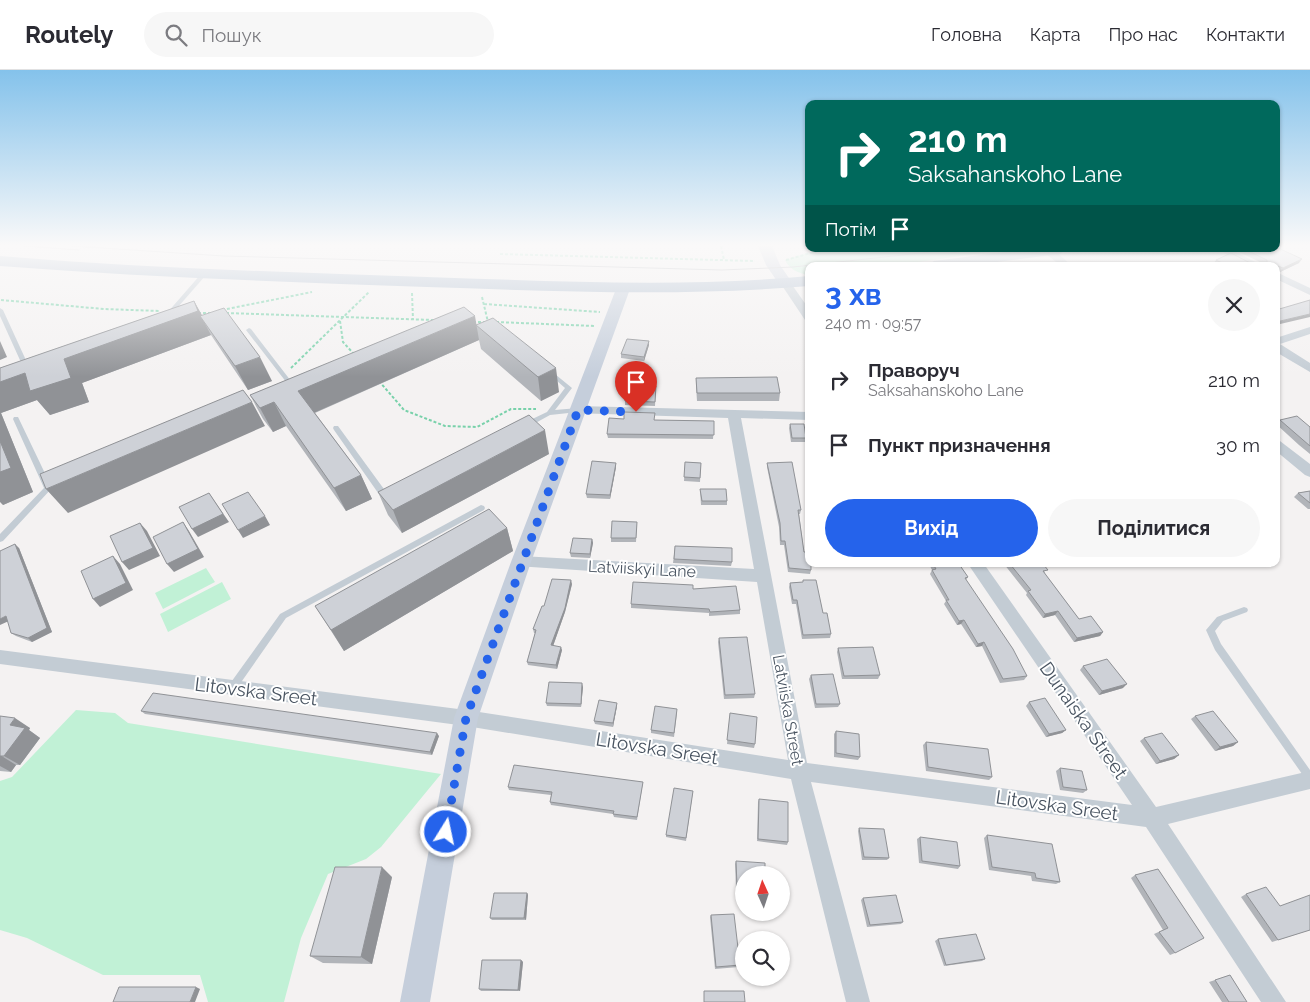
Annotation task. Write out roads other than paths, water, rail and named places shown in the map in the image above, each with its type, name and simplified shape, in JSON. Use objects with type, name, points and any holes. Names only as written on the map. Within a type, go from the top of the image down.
[{"type":"street","points":[[415,1002],[466,718],[521,562],[623,289]]},
{"type":"street","points":[[790,289],[805,312]]},
{"type":"street","points":[[1280,341],[1310,330]]},
{"type":"street","points":[[1280,349],[1310,368]]},
{"type":"street","points":[[578,410],[805,416]]},
{"type":"street","name":"Latviiska Street","points":[[734,414],[799,771],[858,1002]]},
{"type":"street","points":[[1280,446],[1310,472]]},
{"type":"street","name":"Latviiskyi Lane","points":[[521,562],[763,576]]},
{"type":"street","name":"Dunaiska Street","points":[[978,567],[1152,818],[1274,1002]]},
{"type":"street","name":"Litovska Sreet","points":[[0,657],[466,718],[799,771],[1152,818],[1310,779]]},
{"type":"lane","points":[[162,322],[190,289]]},
{"type":"lane","points":[[0,310],[29,373]]},
{"type":"lane","points":[[249,330],[292,387]]},
{"type":"lane","points":[[523,427],[551,411],[570,388],[546,369]]},
{"type":"lane","points":[[22,376],[38,370]]},
{"type":"lane","points":[[283,391],[301,384]]},
{"type":"lane","points":[[551,411],[578,410]]},
{"type":"lane","points":[[16,419],[48,488]]},
{"type":"lane","points":[[336,428],[387,499],[395,495]]},
{"type":"lane","points":[[0,539],[48,488],[57,484]]},
{"type":"lane","points":[[232,688],[283,616],[481,508]]},
{"type":"lane","points":[[1244,610],[1220,619],[1210,630],[1218,647],[1310,779]]}]
